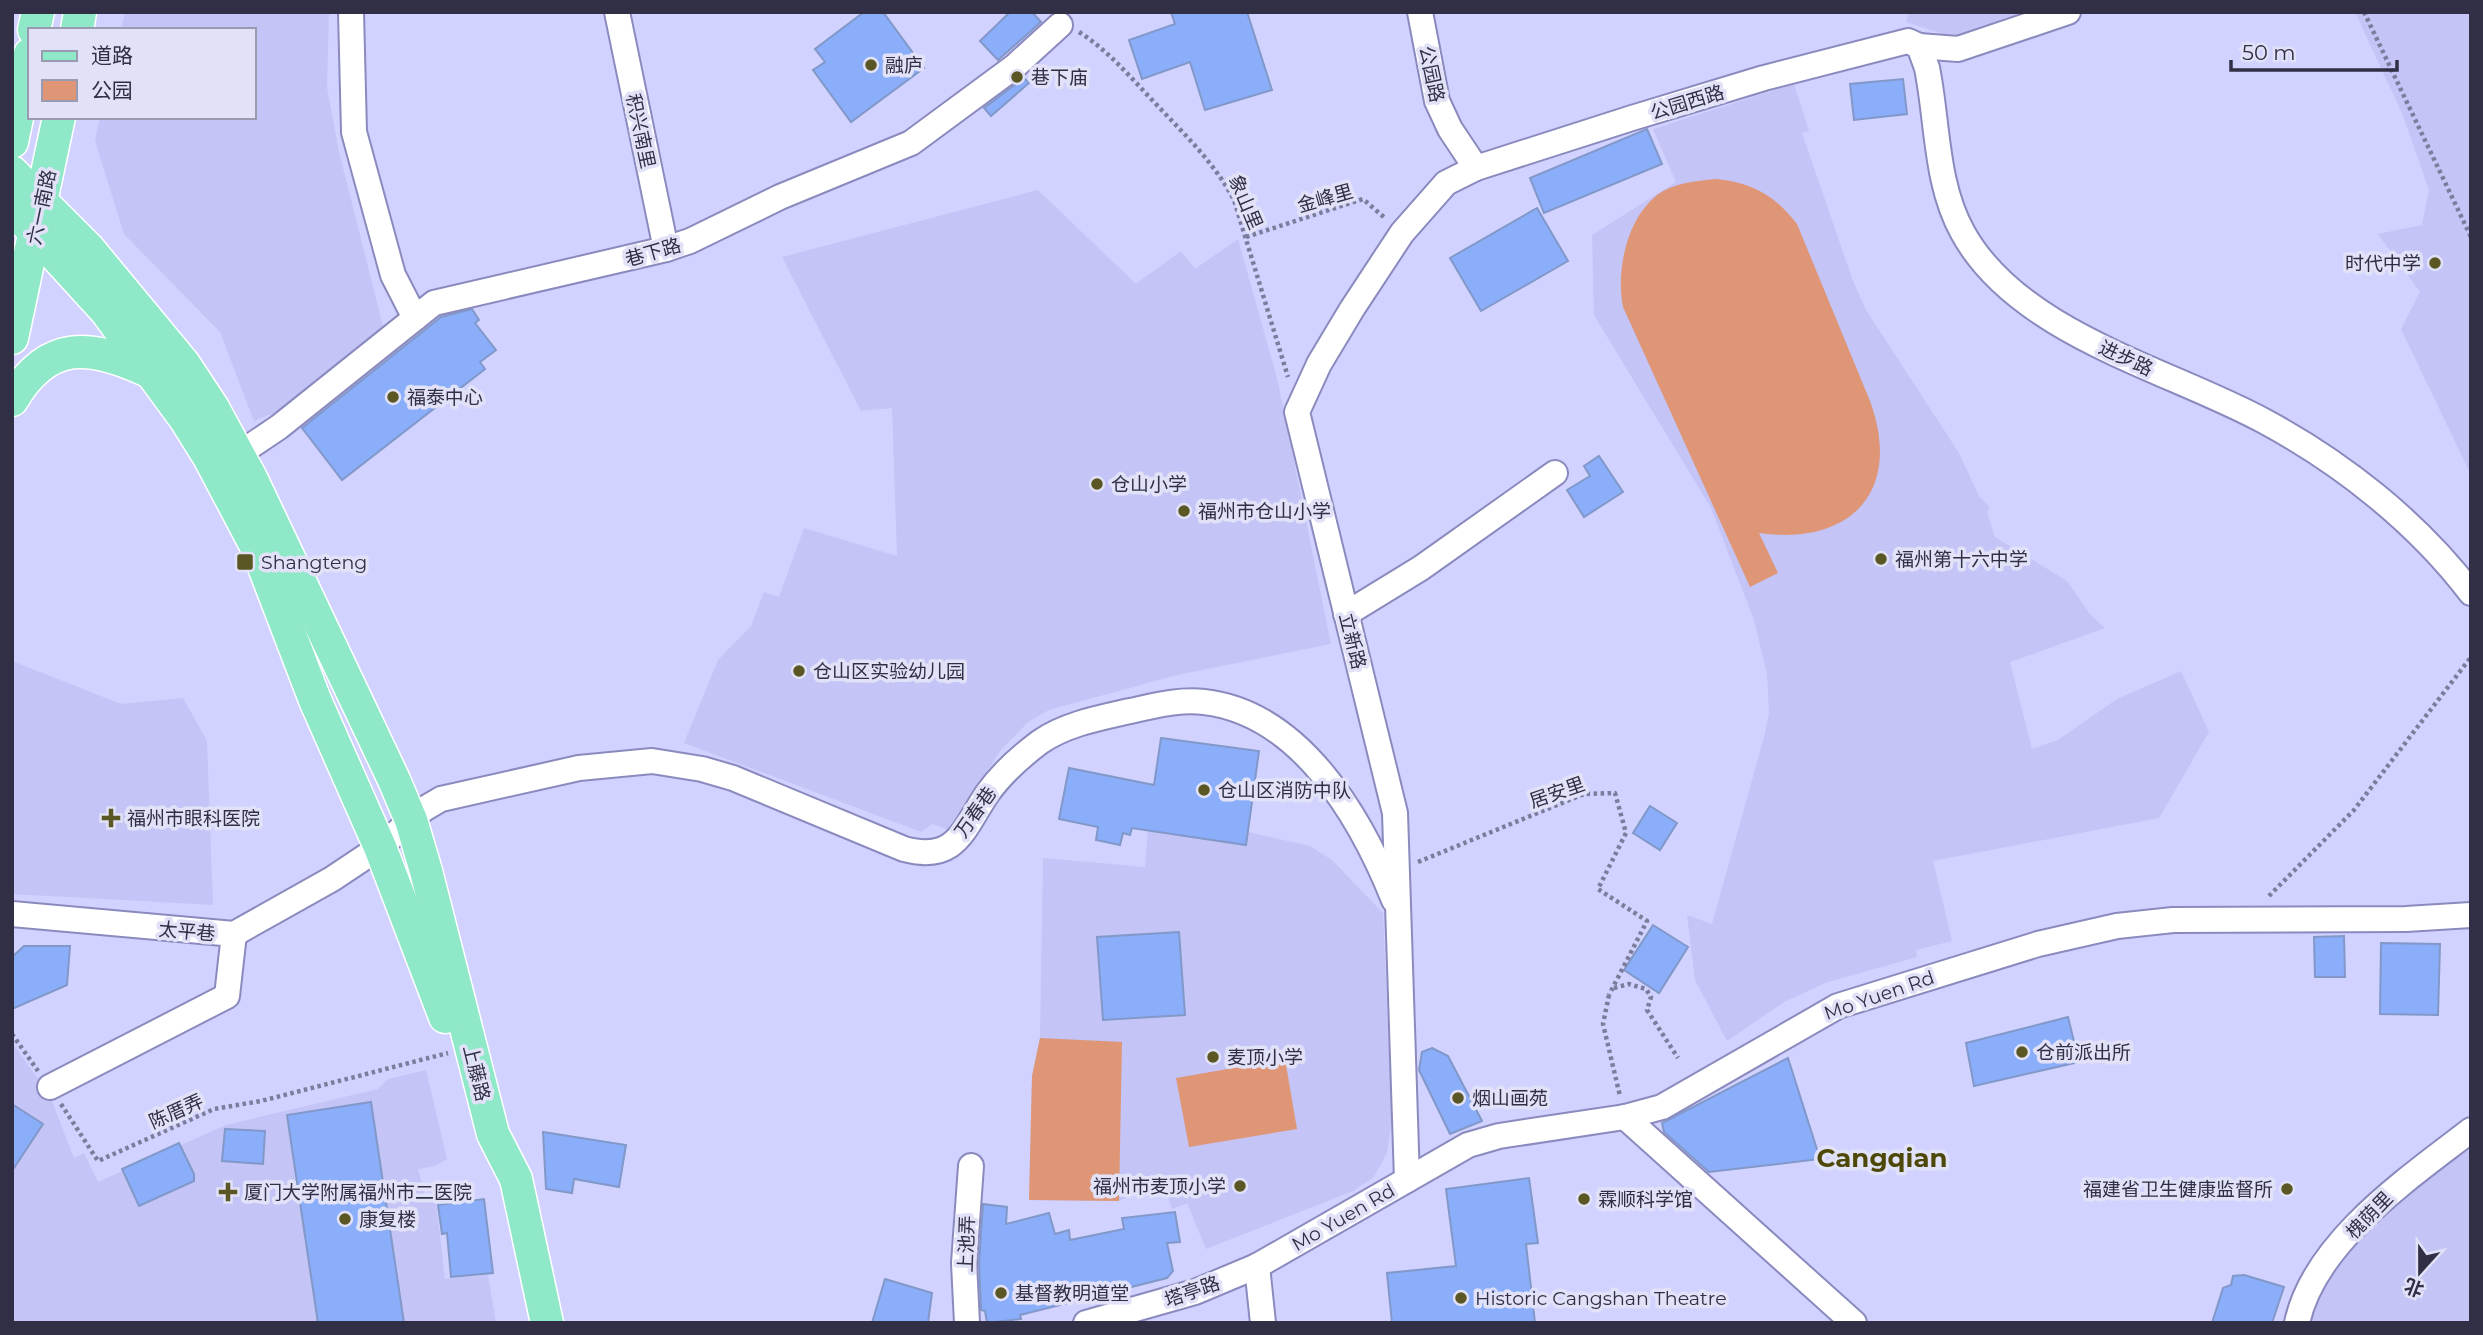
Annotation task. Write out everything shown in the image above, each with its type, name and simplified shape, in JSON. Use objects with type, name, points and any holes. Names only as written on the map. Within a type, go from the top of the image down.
[{"type":"main road","points":[[12,142],[28,64]]},
{"type":"main road","name":"六一南路","points":[[12,338],[35,237],[27,205],[58,119]]},
{"type":"main road","name":"上藤路","points":[[12,172],[27,205],[88,248],[184,364],[239,454],[411,820],[492,1134],[516,1179],[547,1323]]},
{"type":"main road","points":[[35,237],[106,312],[150,372],[209,457],[256,546],[315,700],[380,847],[458,1051],[469,1097],[503,1184],[534,1323]]},
{"type":"main road","points":[[12,400],[32,372],[55,356],[72,352],[102,352],[150,372]]},
{"type":"street","points":[[351,12],[354,132],[393,275],[415,318]]},
{"type":"street","name":"积兴南里","points":[[617,12],[666,249]]},
{"type":"street","name":"公园路","points":[[1420,12],[1437,101],[1450,129],[1476,168]]},
{"type":"street","name":"公园西路","points":[[1476,168],[1764,78],[1909,44],[1958,49],[2068,12]]},
{"type":"street","name":"巷下路","points":[[239,454],[279,427],[434,303],[666,249],[708,233],[780,197],[911,144],[1014,67],[1060,25]]},
{"type":"street","name":"进步路","points":[[1909,44],[1927,68],[1951,206],[1962,232],[1987,266],[2027,301],[2068,330],[2264,421],[2353,479],[2416,530],[2471,593]]},
{"type":"street","points":[[1297,412],[1319,364],[1402,233],[1446,183],[1476,168]]},
{"type":"street","name":"立新路","points":[[1297,412],[1391,787],[1398,870],[1406,1181]]},
{"type":"street","points":[[1346,614],[1421,568],[1555,472]]},
{"type":"street","name":"万春巷","points":[[380,847],[432,804],[453,795],[591,765],[652,761],[702,769],[733,778],[904,849],[921,854],[938,852],[953,843],[966,830],[997,781],[1043,740],[1089,720],[1158,705],[1203,702],[1227,707],[1261,721],[1305,754],[1350,815],[1386,880],[1399,913]]},
{"type":"street","name":"太平巷","points":[[12,914],[234,934],[332,879],[380,847]]},
{"type":"street","name":"Mo Yuen Rd","points":[[1257,1266],[1482,1140],[1625,1117],[1671,1103],[1819,1016],[1858,999],[2038,944],[2117,926],[2172,920],[2406,919],[2471,915]]},
{"type":"street","points":[[50,1087],[227,996],[234,934]]},
{"type":"street","points":[[1625,1117],[1854,1323]]},
{"type":"street","name":"槐荫里","points":[[2297,1323],[2309,1286],[2362,1219],[2407,1177],[2469,1134]]},
{"type":"street","name":"上池弄","points":[[967,1323],[964,1263],[971,1166]]},
{"type":"street","points":[[1257,1266],[1264,1323]]},
{"type":"street","name":"塔亭路","points":[[1086,1323],[1195,1292],[1257,1266]]},
{"type":"path","points":[[2364,12],[2471,237]]},
{"type":"path","name":"象山里","points":[[1060,25],[1081,33],[1118,64],[1210,162],[1234,200],[1297,412]]},
{"type":"path","name":"金峰里","points":[[1246,237],[1363,200],[1402,233]]},
{"type":"path","points":[[2246,919],[2354,810],[2471,657]]},
{"type":"path","name":"居安里","points":[[1398,870],[1584,794],[1615,793],[1626,833],[1598,889],[1647,921],[1609,995]]},
{"type":"path","points":[[1625,1117],[1603,1024],[1609,995],[1621,984],[1639,984],[1646,989],[1651,997],[1647,1010],[1678,1058]]},
{"type":"path","name":"陈厝弄","points":[[12,1034],[98,1161],[214,1109],[261,1101],[458,1051]]},
{"type":"shaded area","points":[[125,12],[329,12],[327,87],[339,152],[385,334],[293,405],[254,421],[220,332],[124,234],[95,141],[100,119],[256,119],[256,28],[121,28]]},
{"type":"shaded area","points":[[1909,12],[2044,12],[1965,41],[1906,22]]},
{"type":"shaded area","name":"时代中学","points":[[2355,12],[2471,12],[2471,475],[2401,329],[2420,292],[2378,234],[2422,225],[2429,190],[2402,113]]},
{"type":"shaded area","name":"福州第十六中学","points":[[1794,84],[1809,131],[1802,133],[1853,281],[1866,310],[1959,453],[1979,496],[1990,508],[1987,512],[1995,537],[2067,581],[2090,614],[2105,628],[2010,662],[2032,749],[2058,740],[2117,699],[2181,671],[2209,732],[2159,818],[1933,861],[1952,941],[1916,950],[1917,957],[1828,982],[1784,1002],[1727,1041],[1695,980],[1687,915],[1712,924],[1764,737],[1769,713],[1767,674],[1754,620],[1711,508],[1594,315],[1592,235],[1676,182],[1653,129]]},
{"type":"shaded area","name":"仓山小学","points":[[1038,190],[1136,284],[1181,251],[1195,269],[1238,239],[1277,378],[1331,644],[1177,675],[1049,710],[1028,722],[1001,750],[949,830],[932,824],[921,832],[684,743],[718,660],[751,626],[764,592],[779,597],[804,528],[897,556],[892,408],[861,411],[782,257]]},
{"type":"shaded area","name":"福州市眼科医院","points":[[12,661],[121,704],[183,698],[207,741],[213,905],[12,894]]},
{"type":"shaded area","name":"麦顶小学","points":[[1148,830],[1246,845],[1248,832],[1310,846],[1332,860],[1383,913],[1392,1119],[1387,1153],[1373,1178],[1353,1191],[1206,1249],[1187,1203],[1172,1209],[1168,1197],[1158,1191],[1137,1192],[1119,1201],[1029,1200],[1032,1076],[1040,1038],[1043,858],[1145,867]]},
{"type":"shaded area","name":"厦门大学附属福州市二医院","points":[[12,1043],[49,1094],[74,1158],[84,1153],[98,1182],[226,1125],[378,1089],[388,1079],[426,1070],[447,1159],[435,1166],[418,1169],[427,1202],[436,1202],[445,1279],[488,1275],[496,1323],[12,1323]]},
{"type":"shaded area","points":[[2469,1146],[2471,1323],[2303,1323],[2310,1297],[2395,1192]]},
{"type":"green space","points":[[1715,179],[1740,183],[1761,192],[1780,205],[1797,224],[1870,401],[1878,433],[1880,461],[1874,486],[1861,506],[1843,521],[1820,531],[1792,535],[1759,533],[1778,573],[1750,587],[1623,307],[1621,293],[1626,247],[1646,206],[1657,195],[1670,188]]},
{"type":"green space","points":[[1040,1038],[1122,1042],[1119,1201],[1029,1200],[1032,1076]]},
{"type":"green space","points":[[1285,1059],[1297,1129],[1189,1147],[1176,1078]]},
{"type":"building","name":"融庐","points":[[864,12],[883,12],[924,68],[851,122],[813,70],[825,62],[815,49]]},
{"type":"building","points":[[1010,12],[1032,12],[1041,22],[998,60],[980,41]]},
{"type":"building","points":[[1171,12],[1247,12],[1272,90],[1205,110],[1190,62],[1142,79],[1129,40],[1175,24]]},
{"type":"building","points":[[1024,78],[1029,83],[991,116],[984,108]]},
{"type":"building","points":[[1903,79],[1907,114],[1854,120],[1850,84]]},
{"type":"building","points":[[1647,129],[1662,164],[1544,213],[1530,178]]},
{"type":"building","points":[[1537,208],[1568,261],[1481,311],[1450,258]]},
{"type":"building","name":"福泰中心","points":[[472,309],[479,320],[475,323],[496,350],[480,362],[485,369],[342,480],[302,428],[441,317]]},
{"type":"building","points":[[1599,456],[1623,492],[1584,517],[1567,490],[1590,476],[1584,466]]},
{"type":"building","name":"仓山区消防中队","points":[[1161,738],[1259,751],[1246,845],[1132,828],[1130,835],[1123,833],[1120,845],[1096,840],[1098,827],[1059,819],[1069,768],[1154,785]]},
{"type":"building","points":[[1650,806],[1677,823],[1660,850],[1633,833]]},
{"type":"building","points":[[1653,925],[1688,947],[1659,993],[1624,970]]},
{"type":"building","points":[[1179,932],[1185,1015],[1103,1020],[1097,937]]},
{"type":"building","points":[[2344,936],[2345,977],[2315,977],[2314,937]]},
{"type":"building","points":[[2381,943],[2440,944],[2438,1015],[2380,1014]]},
{"type":"building","points":[[24,946],[70,946],[67,985],[12,1009],[12,957]]},
{"type":"building","name":"仓前派出所","points":[[2068,1017],[2079,1062],[1974,1086],[1966,1043]]},
{"type":"building","points":[[1432,1048],[1448,1056],[1482,1121],[1450,1134],[1419,1070],[1422,1052]]},
{"type":"building","points":[[1788,1058],[1820,1159],[1709,1172],[1664,1132],[1662,1123]]},
{"type":"building","name":"康复楼","points":[[371,1102],[404,1323],[318,1323],[287,1115]]},
{"type":"building","points":[[12,1104],[43,1124],[12,1171]]},
{"type":"building","points":[[225,1129],[265,1131],[263,1164],[222,1161]]},
{"type":"building","points":[[543,1132],[626,1145],[619,1187],[574,1179],[572,1193],[546,1189]]},
{"type":"building","points":[[179,1143],[194,1174],[194,1181],[139,1206],[122,1169]]},
{"type":"building","points":[[1529,1178],[1538,1243],[1526,1244],[1535,1323],[1392,1323],[1387,1273],[1456,1266],[1446,1189]]},
{"type":"building","points":[[484,1199],[493,1273],[451,1277],[447,1233],[442,1234],[438,1205]]},
{"type":"building","points":[[983,1204],[1007,1207],[1006,1224],[1049,1213],[1055,1234],[1069,1230],[1070,1240],[1124,1229],[1122,1218],[1175,1212],[1180,1242],[1167,1243],[1173,1271],[1167,1278],[1020,1315],[1021,1319],[987,1323],[985,1311],[981,1310],[979,1263]]},
{"type":"building","points":[[2244,1275],[2284,1287],[2272,1323],[2212,1323],[2223,1288],[2231,1285],[2233,1276]]},
{"type":"building","points":[[885,1279],[932,1293],[928,1323],[872,1323]]},
{"type":"place","name":"融庐","points":[[871,65]]},
{"type":"place","name":"巷下庙","points":[[1017,77]]},
{"type":"place","name":"时代中学","points":[[2435,263]]},
{"type":"place","name":"福泰中心","points":[[393,397]]},
{"type":"place","name":"仓山小学","points":[[1097,484]]},
{"type":"place","name":"福州市仓山小学","points":[[1184,511]]},
{"type":"place","name":"福州第十六中学","points":[[1881,559]]},
{"type":"place","name":"Shangteng","points":[[245,562]]},
{"type":"place","name":"仓山区实验幼儿园","points":[[799,671]]},
{"type":"place","name":"仓山区消防中队","points":[[1204,790]]},
{"type":"place","name":"福州市眼科医院","points":[[111,818]]},
{"type":"place","name":"仓前派出所","points":[[2022,1052]]},
{"type":"place","name":"麦顶小学","points":[[1213,1057]]},
{"type":"place","name":"烟山画苑","points":[[1458,1098]]},
{"type":"place","name":"福州市麦顶小学","points":[[1240,1186]]},
{"type":"place","name":"福建省卫生健康监督所","points":[[2287,1189]]},
{"type":"place","name":"厦门大学附属福州市二医院","points":[[228,1192]]},
{"type":"place","name":"霖顺科学馆","points":[[1584,1199]]},
{"type":"place","name":"康复楼","points":[[345,1219]]},
{"type":"place","name":"基督教明道堂","points":[[1001,1293]]},
{"type":"place","name":"Historic Cangshan Theatre","points":[[1461,1298]]},
{"type":"district","name":"Cangqian","points":[[1882,1158]]}]
